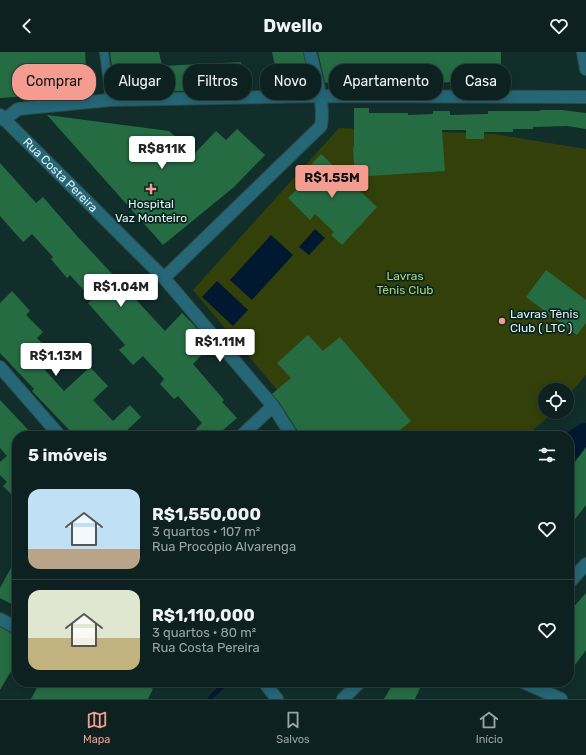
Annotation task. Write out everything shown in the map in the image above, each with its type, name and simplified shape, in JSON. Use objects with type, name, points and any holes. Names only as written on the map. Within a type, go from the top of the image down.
[{"type":"street","points":[[310,52],[313,64]]},
{"type":"street","points":[[583,52],[586,69]]},
{"type":"street","points":[[321,96],[586,97]]},
{"type":"street","points":[[175,99],[260,97]]},
{"type":"street","points":[[2,117],[18,109],[110,100]]},
{"type":"street","points":[[164,278],[321,126],[320,100]]},
{"type":"street","name":"Rua Costa Pereira","points":[[2,117],[164,278],[273,406],[289,431]]},
{"type":"street","points":[[0,367],[56,431]]},
{"type":"street","points":[[246,431],[273,406]]},
{"type":"street","points":[[574,577],[586,564]]},
{"type":"street","points":[[0,619],[12,625]]},
{"type":"street","points":[[268,687],[277,699]]},
{"type":"street","points":[[343,699],[355,687]]},
{"type":"street","points":[[534,687],[561,699]]},
{"type":"lane","points":[[104,52],[106,64]]},
{"type":"green space","name":"Lavras Tênis Club","points":[[339,128],[495,134],[586,149],[586,375],[574,389],[574,383],[538,383],[538,419],[546,419],[532,431],[308,431],[283,397],[193,290]]},
{"type":"water","points":[[315,229],[325,238],[309,255],[299,247]]},
{"type":"water","points":[[271,235],[293,255],[252,300],[230,280]]},
{"type":"water","points":[[217,281],[248,310],[233,326],[202,297]]},
{"type":"building","points":[[0,52],[85,52],[86,64],[12,64],[12,97],[0,98]]},
{"type":"building","points":[[110,52],[159,52],[162,64],[112,64]]},
{"type":"building","points":[[272,52],[303,52],[306,64],[275,64]]},
{"type":"building","points":[[318,52],[501,52],[501,64],[451,64],[451,82],[443,82],[443,64],[329,64],[329,82],[325,83]]},
{"type":"building","points":[[241,62],[241,64],[202,64]]},
{"type":"building","points":[[175,65],[183,65],[183,91],[175,91]]},
{"type":"building","points":[[354,108],[369,108],[369,113],[408,113],[408,115],[433,114],[433,111],[450,111],[450,115],[488,114],[488,111],[562,110],[586,113],[586,129],[567,126],[533,127],[533,129],[513,129],[513,132],[484,132],[484,139],[466,139],[466,130],[442,130],[445,171],[355,177],[353,147]]},
{"type":"building","points":[[47,115],[169,131],[195,153],[216,131],[226,140],[237,129],[265,155],[234,187],[163,245]]},
{"type":"building","points":[[321,154],[377,207],[342,245],[331,235],[334,232],[315,214],[310,220],[288,198],[300,186],[296,181]]},
{"type":"building","points":[[0,163],[36,203],[43,197],[165,331],[182,313],[193,324],[211,345],[193,364],[224,400],[222,402],[237,418],[222,431],[198,431],[196,429],[202,423],[178,396],[174,399],[160,384],[164,379],[143,356],[133,365],[119,350],[125,345],[88,303],[92,299],[70,275],[67,278],[51,259],[53,257],[32,234],[23,242],[0,216]]},
{"type":"building","points":[[546,270],[586,300],[586,323],[577,335],[526,297]]},
{"type":"building","points":[[12,291],[30,311],[26,315],[43,332],[37,338],[57,359],[45,370],[64,391],[90,367],[108,386],[93,400],[113,421],[130,405],[141,417],[126,431],[70,431],[32,391],[34,389],[0,353],[0,303]]},
{"type":"building","points":[[308,335],[323,351],[340,337],[411,421],[399,431],[298,431],[272,394],[291,378],[277,363]]},
{"type":"building","points":[[0,400],[29,431],[12,431],[12,495],[3,486],[7,482],[0,475],[0,462],[7,456],[0,448]]},
{"type":"building","points":[[586,447],[586,505],[574,521],[574,463]]},
{"type":"building","points":[[12,566],[12,604],[0,598],[0,588]]},
{"type":"building","points":[[586,593],[586,650],[574,666],[574,606]]},
{"type":"building","points":[[0,627],[12,633],[12,672],[0,690]]},
{"type":"building","points":[[37,687],[149,687],[153,689],[148,699],[31,699]]},
{"type":"building","points":[[391,687],[421,687],[415,699],[384,699]]},
{"type":"waterway","points":[[575,444],[586,437]]},
{"type":"waterway","points":[[210,699],[222,687]]},
{"type":"place","name":"Hospital Vaz Monteiro","points":[[151,189]]},
{"type":"place","name":"Lavras Tênis Club ( LTC )","points":[[502,321]]}]
